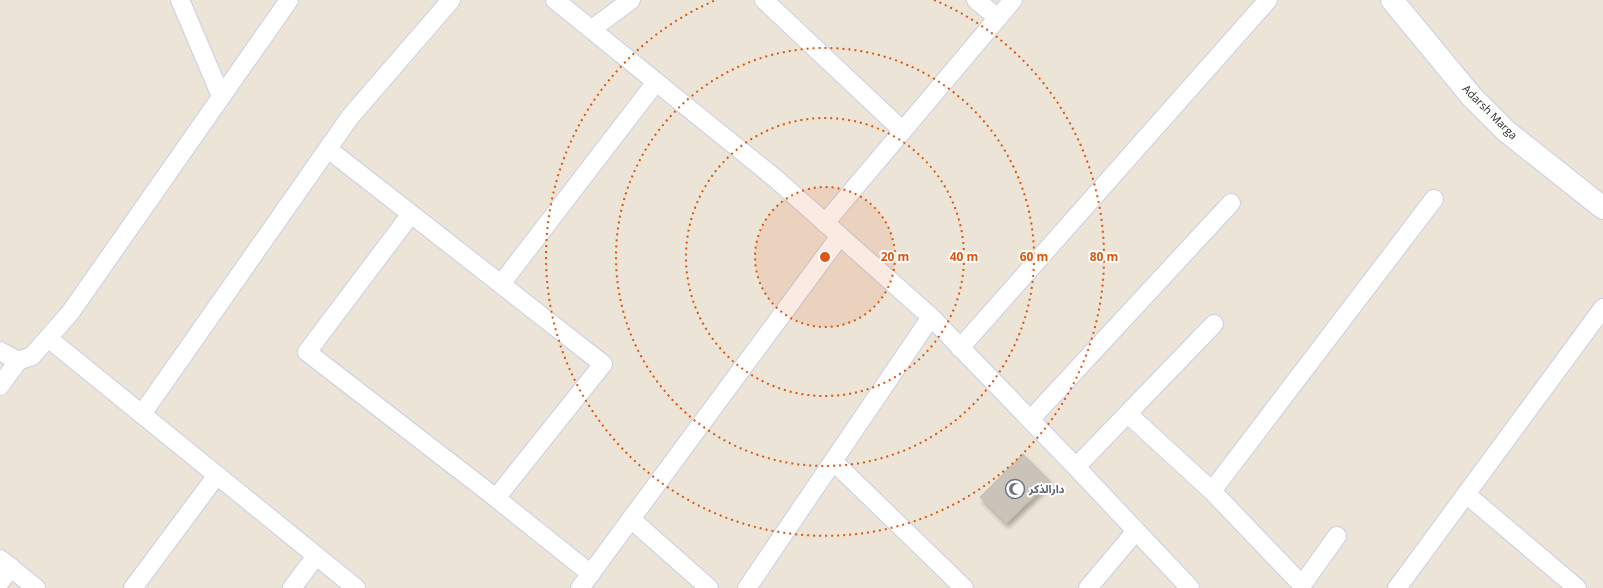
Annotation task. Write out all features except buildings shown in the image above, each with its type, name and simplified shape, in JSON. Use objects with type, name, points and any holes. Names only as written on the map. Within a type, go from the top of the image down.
[{"type":"main road","name":"Adarsh Marga","points":[[1392,0],[1472,97],[1506,131],[1603,208]]},
{"type":"street","points":[[180,0],[221,96]]},
{"type":"street","points":[[0,386],[18,362],[32,356],[70,313],[289,0]]},
{"type":"street","points":[[142,414],[350,117],[451,0]]},
{"type":"street","points":[[555,0],[776,179],[931,317],[1190,588]]},
{"type":"street","points":[[592,29],[631,0]]},
{"type":"street","points":[[764,0],[903,131]]},
{"type":"street","points":[[976,0],[998,18]]},
{"type":"street","points":[[825,223],[1013,0]]},
{"type":"street","points":[[960,348],[1268,0]]},
{"type":"street","points":[[501,284],[656,82]]},
{"type":"street","points":[[328,149],[603,364],[496,498]]},
{"type":"street","points":[[1212,491],[1434,199]]},
{"type":"street","points":[[1030,420],[1231,203]]},
{"type":"street","points":[[411,214],[307,352],[496,498],[591,574]]},
{"type":"street","points":[[580,588],[840,236]]},
{"type":"street","points":[[1397,588],[1603,308]]},
{"type":"street","points":[[751,587],[931,317]]},
{"type":"street","points":[[1076,467],[1214,324]]},
{"type":"street","points":[[48,338],[356,588]]},
{"type":"street","points":[[0,351],[18,362]]},
{"type":"street","points":[[1128,414],[1212,491],[1302,585],[1337,536]]},
{"type":"street","points":[[834,462],[964,588]]},
{"type":"street","points":[[132,588],[217,475]]},
{"type":"street","points":[[1466,494],[1577,588]]},
{"type":"street","points":[[631,519],[709,588]]},
{"type":"street","points":[[1088,588],[1136,531]]},
{"type":"street","points":[[292,588],[316,556]]},
{"type":"street","points":[[0,582],[5,563],[36,588]]},
{"type":"place","name":"دارالذکر","points":[[1015,489]]}]
